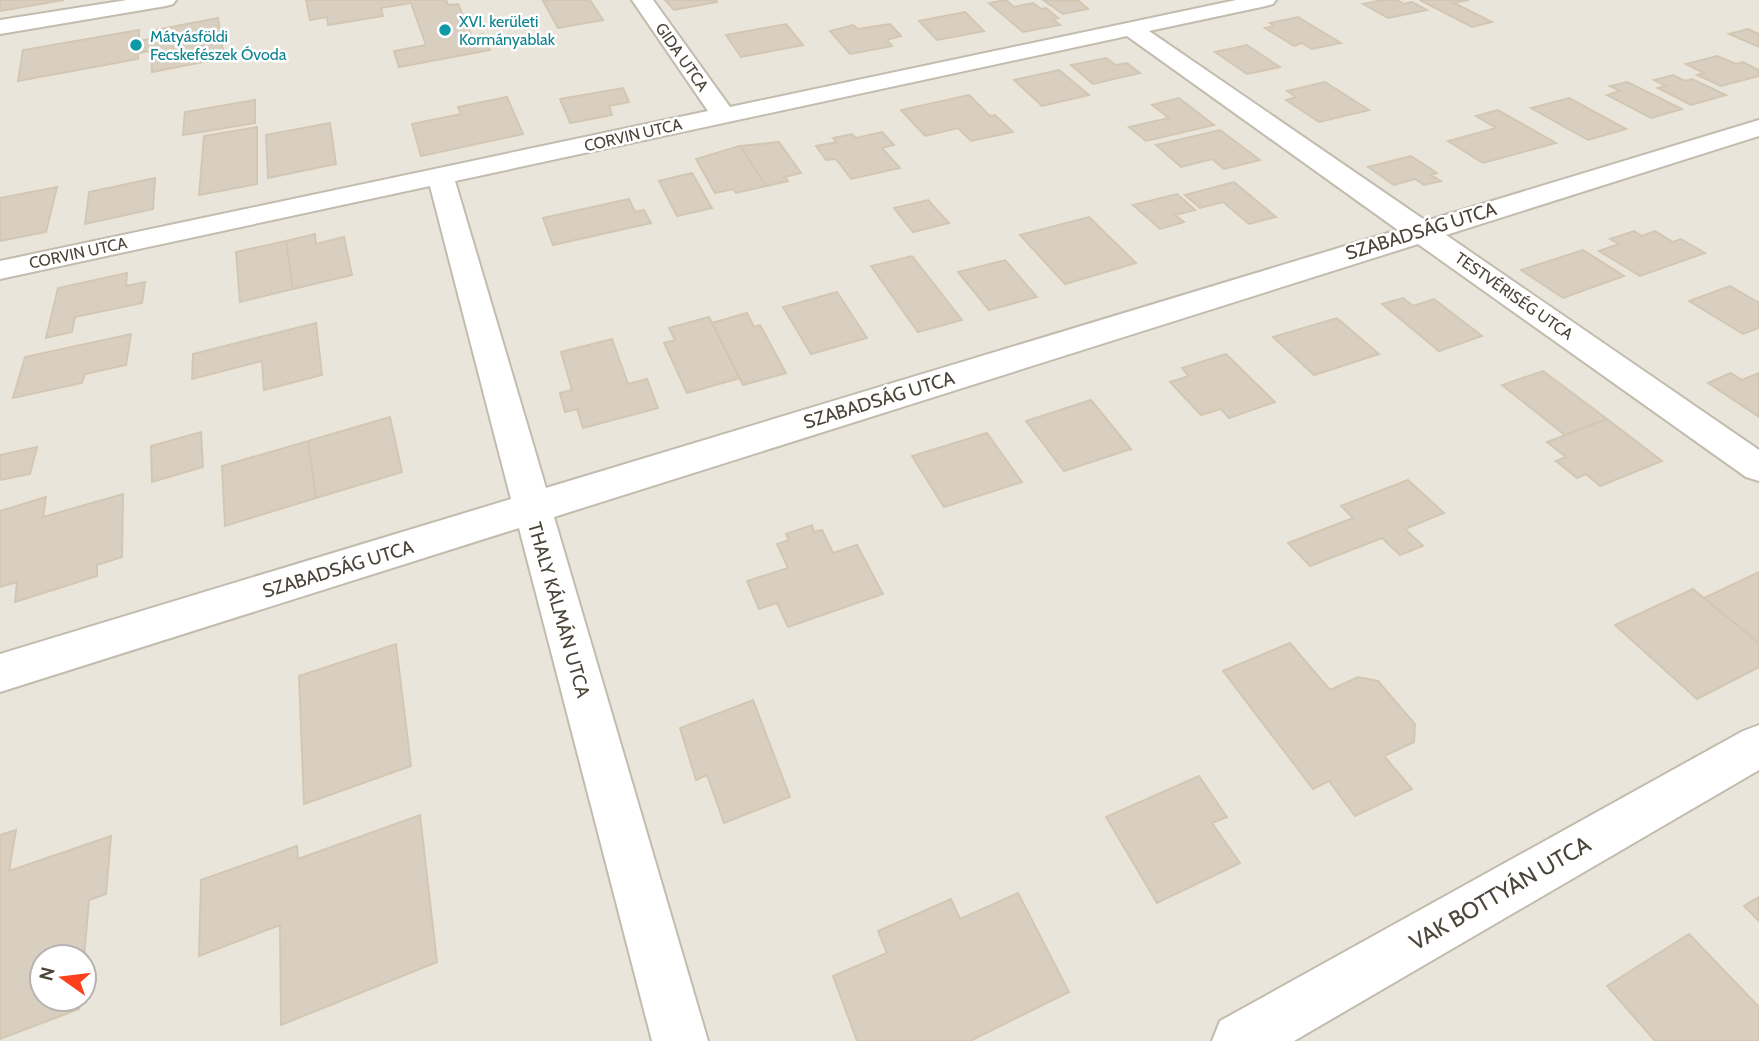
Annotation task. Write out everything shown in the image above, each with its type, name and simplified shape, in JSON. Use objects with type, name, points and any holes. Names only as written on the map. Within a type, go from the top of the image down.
[{"type":"street","points":[[0,27],[166,0]]},
{"type":"street","name":"GIDA UTCA","points":[[642,0],[723,115]]},
{"type":"street","name":"CORVIN UTCA","points":[[0,270],[1266,0]]},
{"type":"street","name":"TESTVÉRISÉG UTCA","points":[[1131,29],[1759,468]]},
{"type":"street","name":"SZABADSÁG UTCA","points":[[0,673],[1759,128]]},
{"type":"street","name":"THALY KÁLMÁN UTCA","points":[[441,178],[680,1041]]},
{"type":"street","name":"VAK BOTTYÁN UTCA","points":[[1240,1041],[1759,746]]},
{"type":"shaded area","points":[[0,0],[1759,0],[1759,1041],[0,1041]]},
{"type":"building","points":[[0,0],[64,0],[0,11]]},
{"type":"building","name":"XVI. kerületi Kormányablak","points":[[306,0],[446,0],[448,5],[458,4],[472,37],[483,34],[490,50],[399,67],[394,51],[426,45],[411,3],[381,8],[383,16],[328,25],[327,17],[310,20]]},
{"type":"building","points":[[590,0],[603,20],[558,28],[543,1]]},
{"type":"building","points":[[665,0],[716,0],[717,2],[674,10]]},
{"type":"building","points":[[1006,0],[1014,7],[1033,3],[1041,9],[1046,8],[1058,18],[1053,19],[1060,25],[1023,32],[989,3]]},
{"type":"building","points":[[1043,0],[1079,1],[1088,9],[1063,14]]},
{"type":"building","points":[[1397,0],[1404,4],[1412,2],[1427,10],[1388,18],[1363,4]]},
{"type":"building","points":[[1420,0],[1469,0],[1454,3],[1492,22],[1472,27]]},
{"type":"building","points":[[965,12],[984,31],[937,40],[919,21]]},
{"type":"building","points":[[1298,17],[1341,43],[1312,49],[1302,43],[1294,46],[1265,28],[1274,26],[1270,23]]},
{"type":"building","name":"Mátyásföldi Fecskefészek Óvoda","points":[[218,18],[224,58],[152,72],[151,51],[138,53],[138,59],[18,81],[23,50],[139,30],[139,41],[155,38],[155,30]]},
{"type":"building","points":[[786,24],[803,45],[741,57],[726,35]]},
{"type":"building","points":[[890,24],[901,36],[887,40],[892,46],[850,54],[830,31],[853,25],[858,29]]},
{"type":"building","points":[[1748,29],[1759,34],[1759,47],[1729,34]]},
{"type":"building","points":[[1247,45],[1280,67],[1247,74],[1215,52]]},
{"type":"building","points":[[1717,56],[1736,64],[1743,62],[1759,70],[1759,76],[1721,86],[1697,75],[1704,73],[1686,64]]},
{"type":"building","points":[[1106,58],[1116,65],[1127,63],[1140,73],[1093,84],[1071,65]]},
{"type":"building","points":[[1059,70],[1089,95],[1042,106],[1014,80]]},
{"type":"building","points":[[1673,75],[1685,81],[1692,79],[1726,95],[1691,105],[1658,88],[1666,86],[1654,80]]},
{"type":"building","points":[[1325,82],[1369,110],[1319,122],[1286,100],[1296,97],[1287,91]]},
{"type":"building","points":[[1627,82],[1682,109],[1651,118],[1607,95],[1620,91],[1610,86]]},
{"type":"building","points":[[623,88],[629,102],[609,106],[612,115],[570,123],[560,99]]},
{"type":"building","points":[[969,95],[990,116],[995,115],[1013,132],[971,141],[958,128],[925,136],[901,110]]},
{"type":"building","points":[[507,97],[523,134],[421,156],[412,124],[461,114],[458,107]]},
{"type":"building","points":[[1179,98],[1214,125],[1146,141],[1129,127],[1169,118],[1152,105]]},
{"type":"building","points":[[1569,98],[1626,129],[1588,140],[1531,108]]},
{"type":"building","points":[[255,100],[255,123],[183,135],[185,112]]},
{"type":"building","points":[[1498,110],[1556,143],[1483,163],[1448,141],[1496,128],[1476,116]]},
{"type":"building","points":[[330,123],[336,164],[268,178],[266,135]]},
{"type":"building","points":[[257,127],[257,184],[199,195],[204,136]]},
{"type":"building","points":[[1220,130],[1260,160],[1224,169],[1212,159],[1181,167],[1156,145]]},
{"type":"building","points":[[882,132],[894,145],[882,148],[900,168],[851,179],[836,159],[826,160],[816,146],[837,142],[833,138],[852,134],[856,138]]},
{"type":"building","points":[[779,142],[801,173],[785,177],[788,181],[766,186],[740,146]]},
{"type":"building","points":[[740,146],[766,186],[736,193],[733,189],[715,193],[696,159]]},
{"type":"building","points":[[1411,156],[1437,173],[1431,175],[1441,181],[1424,185],[1415,179],[1394,185],[1368,167]]},
{"type":"building","points":[[692,173],[712,208],[677,216],[659,181]]},
{"type":"building","points":[[155,178],[153,209],[85,224],[89,192]]},
{"type":"building","points":[[1234,182],[1276,217],[1249,224],[1223,202],[1200,208],[1185,195]]},
{"type":"building","points":[[57,187],[46,232],[0,241],[0,198]]},
{"type":"building","points":[[1177,194],[1195,210],[1175,215],[1184,222],[1160,229],[1133,205]]},
{"type":"building","points":[[629,199],[635,212],[644,210],[651,223],[553,245],[543,218]]},
{"type":"building","points":[[928,200],[949,223],[913,232],[894,208]]},
{"type":"building","points":[[1089,217],[1136,263],[1065,284],[1020,235]]},
{"type":"building","points":[[1634,231],[1642,236],[1655,231],[1673,242],[1681,239],[1705,253],[1640,276],[1599,251],[1619,244],[1610,239]]},
{"type":"building","points":[[315,234],[316,244],[344,237],[352,275],[293,289],[286,241]]},
{"type":"building","points":[[286,241],[293,289],[240,302],[236,252]]},
{"type":"building","points":[[1583,250],[1624,276],[1563,298],[1521,270]]},
{"type":"building","points":[[912,256],[962,320],[918,332],[871,266]]},
{"type":"building","points":[[1005,260],[1037,297],[989,310],[958,272]]},
{"type":"building","points":[[127,273],[126,286],[145,282],[142,303],[75,317],[72,332],[46,338],[58,288]]},
{"type":"building","points":[[1730,286],[1759,303],[1759,328],[1743,334],[1689,301]]},
{"type":"building","points":[[837,292],[867,338],[811,354],[783,307]]},
{"type":"building","points":[[1403,298],[1413,306],[1434,299],[1482,336],[1439,351],[1382,304]]},
{"type":"building","points":[[747,313],[754,327],[760,325],[786,373],[743,385],[712,323]]},
{"type":"building","points":[[709,317],[740,378],[687,393],[664,343],[675,340],[669,328]]},
{"type":"building","points":[[1337,318],[1379,354],[1314,375],[1273,337]]},
{"type":"building","points":[[316,323],[322,375],[264,390],[262,361],[192,379],[193,354]]},
{"type":"building","points":[[131,334],[126,365],[85,374],[82,383],[13,398],[25,357]]},
{"type":"building","points":[[612,339],[628,384],[647,379],[658,408],[583,428],[577,409],[565,412],[560,393],[572,390],[561,352]]},
{"type":"building","points":[[1226,354],[1275,402],[1229,418],[1221,409],[1201,415],[1170,382],[1189,376],[1182,368]]},
{"type":"building","points":[[1543,371],[1607,419],[1565,435],[1502,385]]},
{"type":"building","points":[[1731,373],[1742,380],[1759,373],[1759,417],[1708,383]]},
{"type":"building","points":[[1091,400],[1131,449],[1064,471],[1026,421]]},
{"type":"building","points":[[390,417],[402,472],[316,498],[308,441]]},
{"type":"building","points":[[1607,419],[1662,461],[1600,486],[1586,474],[1577,478],[1556,461],[1566,457],[1547,442]]},
{"type":"building","points":[[201,432],[203,467],[152,482],[151,446]]},
{"type":"building","points":[[987,433],[1022,482],[944,507],[912,456]]},
{"type":"building","points":[[308,441],[316,498],[225,526],[222,466]]},
{"type":"building","points":[[37,447],[30,474],[0,480],[0,455]]},
{"type":"building","points":[[1408,480],[1444,513],[1405,529],[1423,546],[1400,555],[1382,538],[1310,566],[1288,543],[1353,518],[1341,506]]},
{"type":"building","points":[[123,494],[122,557],[97,565],[97,576],[15,602],[17,582],[0,587],[0,511],[46,497],[43,517]]},
{"type":"building","points":[[812,525],[814,532],[822,530],[833,553],[857,545],[883,594],[788,627],[777,603],[759,609],[747,581],[788,568],[777,544],[789,540],[786,534]]},
{"type":"building","points":[[1759,572],[1759,643],[1704,598]]},
{"type":"building","points":[[1693,589],[1759,643],[1759,667],[1697,699],[1615,625]]},
{"type":"building","points":[[1290,643],[1330,690],[1358,677],[1378,681],[1415,724],[1414,742],[1384,756],[1412,789],[1355,816],[1329,781],[1313,789],[1223,671]]},
{"type":"building","points":[[396,644],[411,766],[304,804],[299,676]]},
{"type":"building","points":[[753,700],[790,797],[724,823],[707,775],[696,780],[680,728]]},
{"type":"building","points":[[1199,776],[1227,817],[1212,823],[1240,863],[1157,903],[1106,817]]},
{"type":"building","points":[[420,815],[437,962],[281,1025],[280,925],[199,956],[201,880],[297,846],[298,859]]},
{"type":"building","points":[[16,830],[9,871],[111,836],[106,894],[89,900],[85,943],[28,943],[28,1013],[68,1013],[0,1039],[0,835]]},
{"type":"building","points":[[1018,893],[1069,992],[970,1041],[857,1041],[833,976],[887,953],[878,931],[951,899],[960,919]]},
{"type":"building","points":[[1759,897],[1759,921],[1744,906]]},
{"type":"building","points":[[1689,934],[1759,1007],[1759,1041],[1655,1041],[1607,986]]},
{"type":"place","name":"XVI. kerületi Kormányablak","points":[[445,30]]},
{"type":"place","name":"Mátyásföldi Fecskefészek Óvoda","points":[[136,45]]}]
